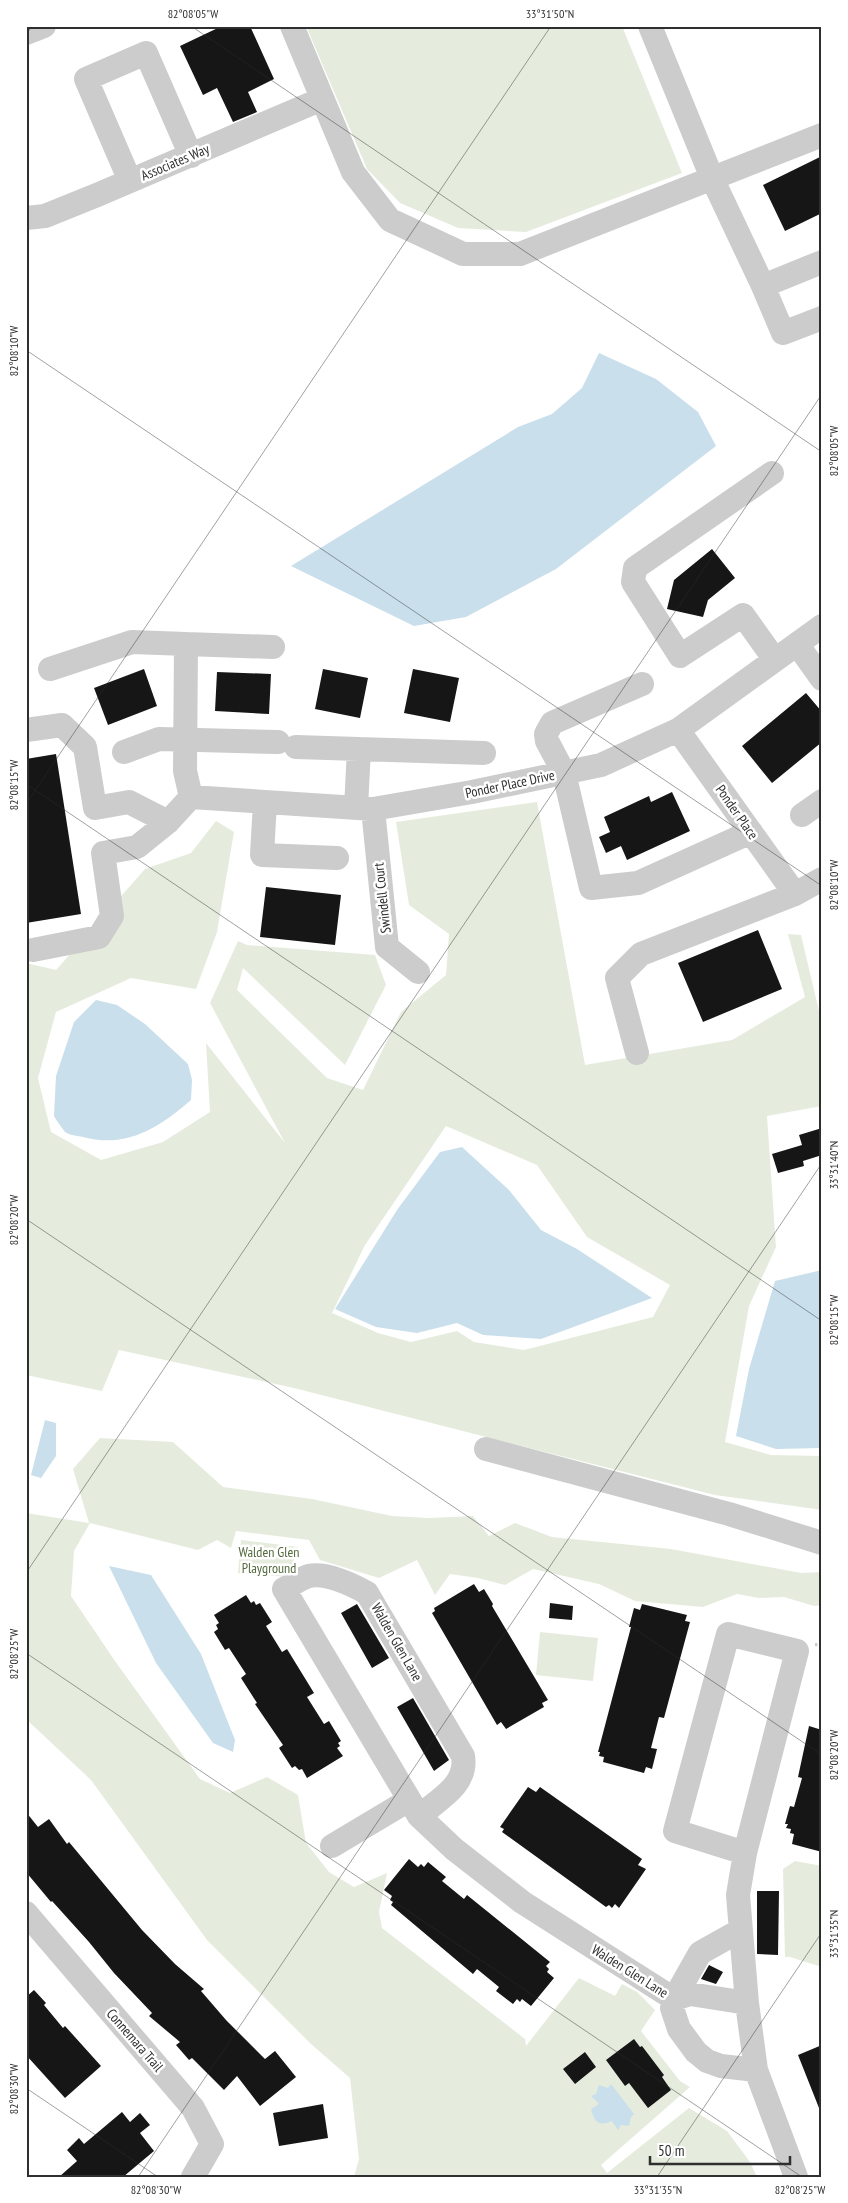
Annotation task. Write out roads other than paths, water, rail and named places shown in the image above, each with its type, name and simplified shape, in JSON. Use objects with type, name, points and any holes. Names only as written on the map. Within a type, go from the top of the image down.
[{"type":"street","points":[[26,33],[44,26]]},
{"type":"street","points":[[292,26],[353,172],[390,220],[463,254],[520,254],[822,135]]},
{"type":"street","points":[[650,26],[712,178],[763,286],[782,333],[822,318]]},
{"type":"street","points":[[130,181],[86,79],[146,53],[191,156]]},
{"type":"street","name":"Associates Way","points":[[26,218],[45,216],[191,156],[322,99]]},
{"type":"street","points":[[763,286],[822,262]]},
{"type":"street","points":[[772,473],[635,568],[633,582],[680,656],[743,614],[774,660]]},
{"type":"street","name":"Ponder Place Drive","points":[[191,797],[365,809],[472,792],[601,765],[678,730],[822,626]]},
{"type":"street","points":[[50,669],[132,642],[273,647]]},
{"type":"street","points":[[32,950],[99,937],[112,916],[103,853],[137,847],[168,822],[191,797],[185,771],[186,644]]},
{"type":"street","points":[[797,644],[822,679]]},
{"type":"street","points":[[642,684],[552,723],[546,734],[547,741],[564,773],[591,888],[638,883],[751,832]]},
{"type":"street","points":[[26,730],[62,725],[85,747],[95,808],[129,802],[168,822]]},
{"type":"street","name":"Ponder Place","points":[[678,730],[795,894]]},
{"type":"street","points":[[124,752],[158,739],[185,739],[358,749],[484,753]]},
{"type":"street","name":"Swindell Court","points":[[358,749],[365,809],[387,947],[418,972]]},
{"type":"street","points":[[802,815],[822,801]]},
{"type":"street","points":[[264,802],[262,855],[337,858]]},
{"type":"street","points":[[637,1054],[617,978],[641,954],[795,894],[822,879]]},
{"type":"street","points":[[486,1449],[729,1514],[822,1543]]},
{"type":"street","name":"Walden Glen Lane","points":[[332,1846],[414,1808],[454,1788],[460,1780],[464,1763],[463,1756],[367,1593],[333,1578],[310,1576],[284,1589],[414,1808],[454,1849],[522,1902],[674,1998],[690,1994],[747,2004]]},
{"type":"street","points":[[745,1853],[676,1831],[728,1634],[798,1650],[745,1853],[738,1895],[747,2004],[756,2070],[796,2177]]},
{"type":"street","name":"Connemara Trail","points":[[26,1913],[193,2108],[212,2144],[193,2177]]},
{"type":"street","name":"Walden Glen Lane","points":[[674,1998],[700,1953],[741,1930]]},
{"type":"street","points":[[674,1998],[672,2008],[674,2018],[679,2029],[696,2052],[707,2061],[720,2066],[756,2070]]},
{"type":"water","points":[[599,353],[656,379],[698,412],[716,446],[556,569],[466,617],[414,626],[291,566],[518,427],[552,414],[582,388]]},
{"type":"water","points":[[96,1000],[117,1005],[145,1024],[188,1064],[192,1080],[191,1100],[155,1127],[128,1138],[99,1140],[71,1135],[65,1132],[54,1116],[56,1076],[74,1022]]},
{"type":"water","points":[[462,1147],[509,1190],[541,1230],[577,1249],[652,1298],[541,1339],[483,1335],[457,1323],[417,1333],[376,1327],[335,1309],[397,1210],[440,1152]]},
{"type":"water","points":[[822,1270],[822,1448],[776,1449],[736,1436],[749,1369],[775,1281]]},
{"type":"water","points":[[45,1420],[56,1423],[56,1456],[41,1478],[31,1475]]},
{"type":"water","points":[[109,1566],[151,1575],[201,1654],[235,1740],[233,1752],[213,1743],[156,1663]]},
{"type":"water","points":[[611,2084],[634,2114],[631,2117],[629,2126],[621,2125],[618,2130],[612,2121],[607,2123],[598,2122],[591,2109],[599,2104],[591,2096],[596,2094],[599,2085],[608,2088]]},
{"type":"park label","name":"Walden Glen Playground","points":[[269,1560]]}]
